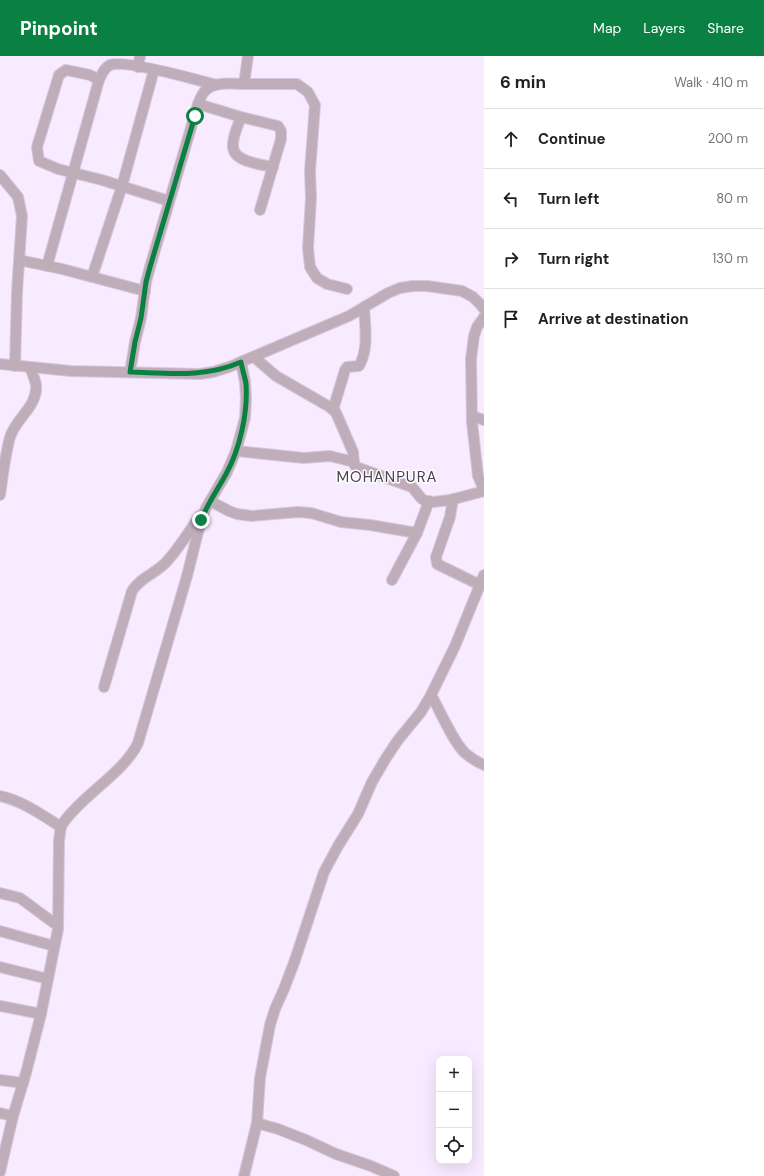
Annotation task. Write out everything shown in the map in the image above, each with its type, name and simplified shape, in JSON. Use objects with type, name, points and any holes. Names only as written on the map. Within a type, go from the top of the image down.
[{"type":"street","points":[[138,67],[140,56]]},
{"type":"street","points":[[244,84],[248,56]]},
{"type":"street","points":[[47,266],[99,80],[106,68],[111,64],[120,64],[154,70],[216,85],[297,84],[308,92],[315,106],[310,171],[311,198],[308,248],[310,267],[318,278],[327,284],[347,289]]},
{"type":"street","points":[[99,80],[90,75],[66,70],[59,75],[37,148],[39,161],[58,169],[122,186],[169,201]]},
{"type":"street","points":[[92,277],[122,186],[154,70]]},
{"type":"street","points":[[130,372],[150,267],[198,104],[206,89],[216,85]]},
{"type":"street","points":[[198,104],[278,126],[281,131],[281,139],[260,210]]},
{"type":"street","points":[[241,117],[232,144],[234,152],[239,157],[247,161],[273,167]]},
{"type":"street","points":[[0,175],[18,197],[22,216],[15,366]]},
{"type":"street","points":[[19,260],[145,291]]},
{"type":"street","points":[[0,364],[70,371],[200,374],[224,369],[254,357],[349,316],[388,293],[400,288],[427,286],[462,291],[473,297],[484,309]]},
{"type":"street","points":[[333,410],[345,370],[347,368],[359,366],[364,351],[364,307]]},
{"type":"street","points":[[254,357],[276,376],[333,410],[337,415],[354,452],[354,462],[356,467],[412,486],[426,501],[453,499],[484,490],[478,476],[472,416],[471,359],[477,326],[484,317]]},
{"type":"street","points":[[0,1172],[13,1116],[41,1014],[58,926],[59,840],[61,827],[68,816],[80,803],[126,761],[138,743],[201,520],[236,452],[245,418],[246,382],[241,362]]},
{"type":"street","points":[[0,495],[11,435],[18,421],[30,406],[36,392],[30,367]]},
{"type":"street","points":[[472,416],[484,420]]},
{"type":"street","points":[[236,452],[304,458],[330,456],[354,462]]},
{"type":"street","points":[[244,1176],[257,1123],[260,1078],[270,1025],[295,960],[324,872],[358,814],[372,782],[386,758],[398,740],[421,712],[431,695],[455,646],[482,580],[437,564],[436,557],[450,517],[453,499]]},
{"type":"street","points":[[392,580],[417,533],[429,501]]},
{"type":"street","points":[[208,505],[237,514],[252,516],[298,512],[311,513],[341,522],[417,533]]},
{"type":"street","points":[[104,687],[132,591],[139,582],[159,569],[168,560],[208,505]]},
{"type":"street","points":[[431,695],[464,752],[472,759],[484,765]]},
{"type":"street","points":[[0,796],[11,798],[30,807],[61,827]]},
{"type":"street","points":[[0,893],[20,898],[58,926]]},
{"type":"street","points":[[0,931],[54,946]]},
{"type":"street","points":[[0,967],[48,979]]},
{"type":"street","points":[[0,1007],[41,1014]]},
{"type":"street","points":[[0,1080],[23,1083]]},
{"type":"street","points":[[0,1113],[13,1116]]},
{"type":"street","points":[[257,1123],[278,1129],[336,1154],[394,1176]]},
{"type":"district","name":"MOHANPURA","points":[[387,477]]},
{"type":"route","points":[[195,116],[146,282],[141,318],[130,372],[200,374],[230,368],[241,362],[246,382],[245,418],[234,457],[201,520]]}]
